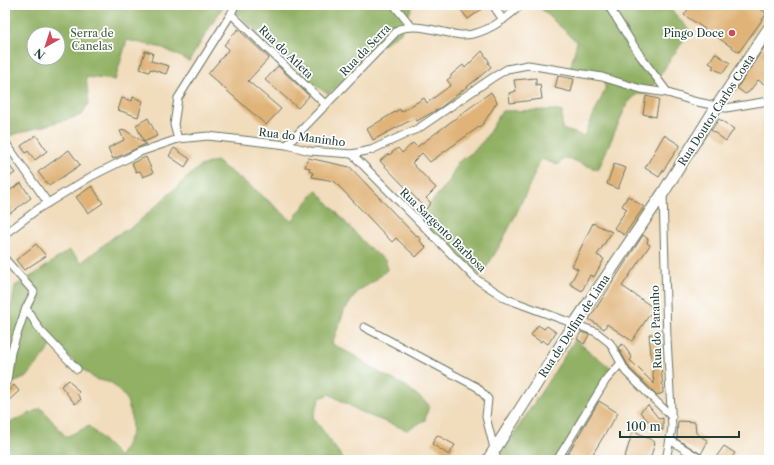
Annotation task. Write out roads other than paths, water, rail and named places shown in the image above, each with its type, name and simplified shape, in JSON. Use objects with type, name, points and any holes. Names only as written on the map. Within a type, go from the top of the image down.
[{"type":"main road","name":"Rua Doutor Carlos Costa","points":[[663,194],[717,106],[769,28]]},
{"type":"main road","name":"Rua de Delfim de Lima","points":[[488,460],[496,455],[575,323],[663,194]]},
{"type":"street","points":[[178,139],[174,125],[178,98],[231,14],[235,5]]},
{"type":"street","points":[[394,5],[411,26],[461,35],[479,32],[504,20],[521,5]]},
{"type":"street","points":[[493,5],[504,20]]},
{"type":"street","points":[[608,5],[641,57],[668,92]]},
{"type":"street","name":"Rua do Atleta","points":[[231,14],[326,105]]},
{"type":"street","name":"Rua da Serra","points":[[287,145],[399,29],[411,26]]},
{"type":"street","name":"Rua do Maninho","points":[[5,234],[48,203],[92,176],[140,152],[178,139],[208,136],[287,145],[310,151],[352,154],[372,150],[419,128],[492,78],[507,70],[528,65],[602,77],[641,89],[668,92],[693,101],[726,108],[769,101]]},
{"type":"street","points":[[8,146],[48,203]]},
{"type":"street","name":"Rua Sargento Barbosa","points":[[352,154],[476,279],[507,299],[596,332],[610,344],[626,372],[672,417]]},
{"type":"street","name":"Rua do Paranho","points":[[663,194],[667,338],[672,417],[666,460]]},
{"type":"street","points":[[5,259],[34,292],[26,308],[11,352],[6,380]]},
{"type":"street","points":[[26,308],[40,330],[77,369]]},
{"type":"street","points":[[364,327],[477,387],[488,399],[486,417],[496,455]]},
{"type":"street","points":[[557,460],[606,380],[621,363]]},
{"type":"street","points":[[670,440],[702,460]]},
{"type":"place","name":"Pingo Doce","points":[[732,33]]},
{"type":"park label","name":"Serra de Canelas","points":[[92,39]]}]
